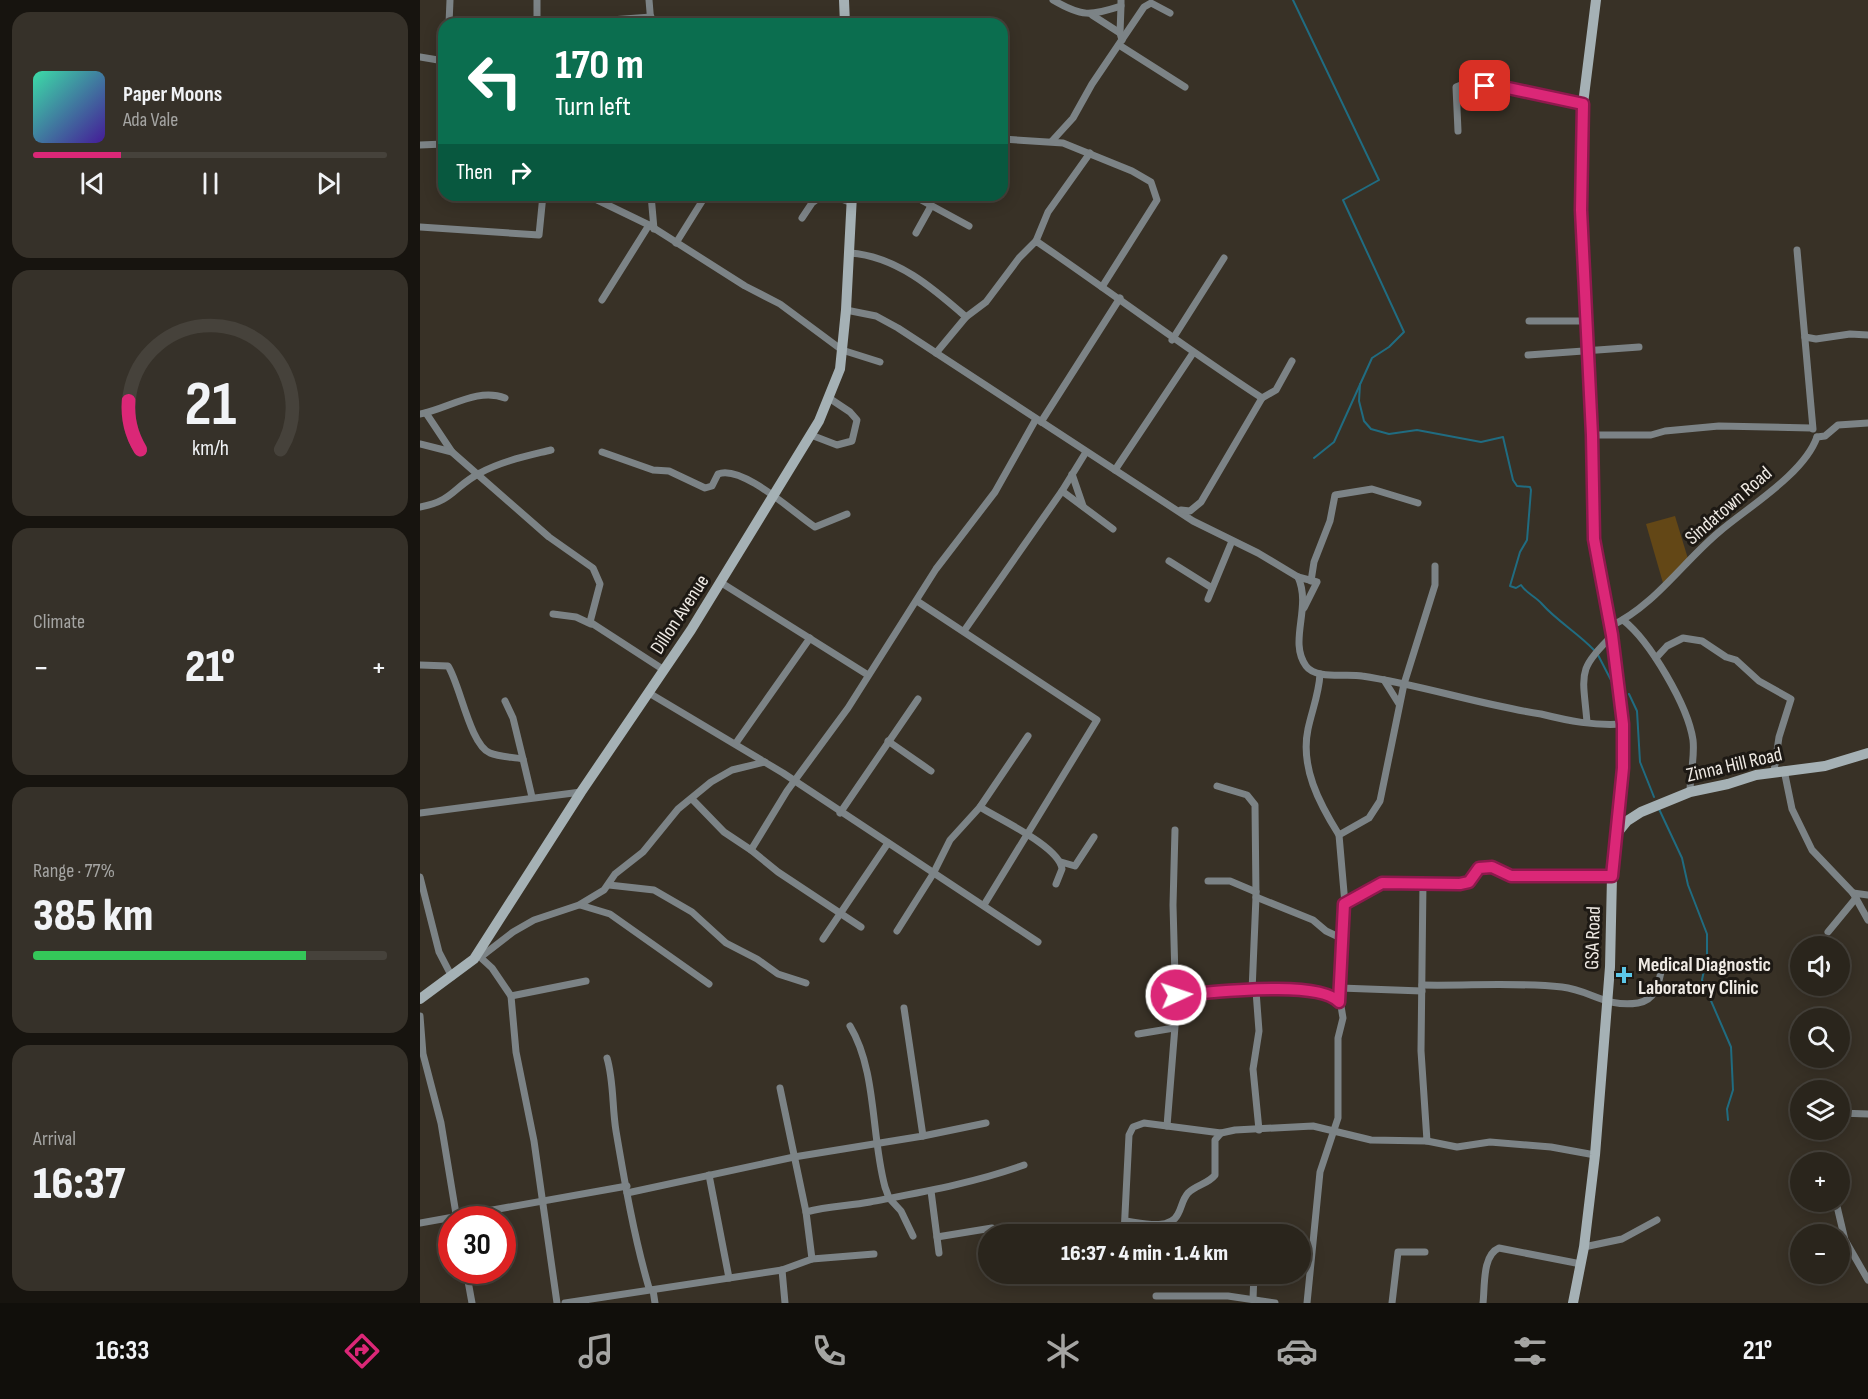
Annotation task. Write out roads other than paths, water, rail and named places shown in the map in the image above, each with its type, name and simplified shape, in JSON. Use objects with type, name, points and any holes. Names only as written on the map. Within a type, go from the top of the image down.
[{"type":"street","points":[[449,18],[450,0]]},
{"type":"street","points":[[537,0],[537,18]]},
{"type":"street","points":[[649,0],[651,18]]},
{"type":"street","points":[[844,0],[845,18]]},
{"type":"street","points":[[1053,0],[1079,12],[1092,15],[1120,39],[1185,87]]},
{"type":"street","name":"GSA Road","points":[[1573,1303],[1584,1247],[1595,1155],[1612,876],[1623,768],[1623,724],[1612,630],[1594,539],[1592,435],[1581,210],[1583,104],[1596,0]]},
{"type":"street","points":[[1092,15],[1121,3],[1120,39]]},
{"type":"street","points":[[1052,141],[1073,118],[1120,39],[1147,4],[1158,5],[1170,13]]},
{"type":"street","points":[[420,57],[438,60]]},
{"type":"street","points":[[1458,131],[1456,87],[1461,85],[1508,88],[1583,104]]},
{"type":"street","points":[[1008,139],[1052,141],[1090,153],[1151,182],[1157,200],[1102,287]]},
{"type":"street","points":[[420,145],[438,144]]},
{"type":"street","points":[[936,353],[966,317],[986,302],[1019,258],[1036,241],[1048,212],[1090,153]]},
{"type":"street","points":[[420,227],[539,235],[542,201]]},
{"type":"street","points":[[599,201],[652,227],[780,304],[842,350],[880,362]]},
{"type":"street","points":[[602,300],[652,227],[651,201]]},
{"type":"street","points":[[676,243],[702,201]]},
{"type":"street","points":[[802,218],[815,201]]},
{"type":"street","name":"Dillon Avenue","points":[[420,999],[478,958],[581,792],[649,693],[811,435],[840,369],[846,310],[852,201]]},
{"type":"street","points":[[922,201],[969,226]]},
{"type":"street","points":[[916,233],[931,207]]},
{"type":"street","points":[[1036,241],[1120,298],[1172,340],[1262,398]]},
{"type":"street","points":[[1797,250],[1811,428],[1817,437],[1825,436],[1828,431],[1838,426],[1868,423]]},
{"type":"street","points":[[850,253],[865,254],[904,270],[966,317]]},
{"type":"street","points":[[1172,340],[1224,258]]},
{"type":"street","points":[[751,850],[794,780],[813,758],[954,544],[995,492],[1038,420],[1120,298]]},
{"type":"street","points":[[846,310],[876,316],[1175,509],[1298,578],[1317,582],[1304,608]]},
{"type":"street","points":[[1529,321],[1586,321]]},
{"type":"street","points":[[1805,337],[1816,339],[1850,334],[1868,335]]},
{"type":"street","points":[[1528,355],[1639,347]]},
{"type":"street","points":[[1115,470],[1193,353]]},
{"type":"street","points":[[1175,509],[1190,511],[1198,506],[1262,398],[1276,390],[1292,362]]},
{"type":"street","points":[[505,398],[496,395],[479,395],[423,413],[452,452],[476,474],[549,537],[593,568],[600,584],[589,620],[593,626]]},
{"type":"street","points":[[811,435],[837,445],[852,441],[857,420],[850,412],[829,398]]},
{"type":"street","points":[[1592,435],[1651,435],[1665,431],[1719,426],[1811,428]]},
{"type":"street","name":"Sindatown Road","points":[[1587,722],[1584,680],[1587,661],[1592,654],[1612,630],[1654,595],[1719,532],[1754,507],[1811,452],[1817,437]]},
{"type":"street","points":[[420,444],[452,452]]},
{"type":"street","points":[[420,507],[439,503],[449,498],[476,474],[495,465],[551,450]]},
{"type":"street","points":[[602,452],[653,470],[669,471],[705,488],[712,486],[718,474],[729,473],[774,495],[815,527],[847,514]]},
{"type":"street","points":[[964,632],[1062,491],[1086,452]]},
{"type":"street","points":[[1072,474],[1084,507]]},
{"type":"street","points":[[1311,581],[1314,562],[1330,521],[1335,495],[1343,491],[1372,489],[1418,503]]},
{"type":"street","points":[[1062,491],[1113,529]]},
{"type":"street","points":[[1208,599],[1232,541]]},
{"type":"street","points":[[1169,561],[1212,588]]},
{"type":"street","points":[[1339,835],[1369,818],[1376,811],[1404,684],[1435,585],[1435,566]]},
{"type":"street","points":[[1298,578],[1304,608],[1299,651],[1308,669],[1320,674],[1347,674],[1404,684],[1565,722],[1587,722],[1595,726],[1623,724]]},
{"type":"street","points":[[720,582],[868,675]]},
{"type":"street","points":[[917,600],[1097,720],[984,905]]},
{"type":"street","points":[[553,614],[576,617],[663,670]]},
{"type":"street","points":[[1623,620],[1643,638],[1656,658],[1689,725],[1693,741],[1690,792]]},
{"type":"street","points":[[736,743],[810,638]]},
{"type":"street","points":[[1656,658],[1667,646],[1683,638],[1702,641],[1726,657],[1736,660],[1759,681],[1791,699],[1779,737],[1779,771],[1792,810],[1812,850],[1855,895],[1868,920]]},
{"type":"street","points":[[421,663],[448,666],[455,677],[464,711],[486,750],[492,754],[523,759]]},
{"type":"street","points":[[1307,1303],[1317,1190],[1324,1153],[1338,1118],[1338,1038],[1343,1018],[1339,1002],[1344,904],[1339,835],[1311,782],[1307,761],[1307,730],[1319,692],[1320,674]]},
{"type":"street","points":[[1384,680],[1399,704]]},
{"type":"street","points":[[649,693],[736,743],[794,780],[840,813],[1038,942]]},
{"type":"street","points":[[840,813],[918,699]]},
{"type":"street","points":[[505,701],[513,718],[532,797]]},
{"type":"street","points":[[897,931],[933,874],[950,840],[980,807],[1028,736]]},
{"type":"street","points":[[888,741],[931,771]]},
{"type":"street","name":"Zinna Hill Road","points":[[1618,832],[1627,821],[1641,812],[1690,792],[1779,771],[1825,766],[1868,753]]},
{"type":"street","points":[[557,1303],[516,1053],[511,996],[478,958],[513,932],[534,920],[579,905],[609,885],[615,874],[643,852],[678,809],[726,772],[765,762]]},
{"type":"street","points":[[1217,786],[1247,795],[1255,805],[1254,991],[1259,1031],[1253,1069],[1259,1130]]},
{"type":"street","points":[[420,813],[581,792]]},
{"type":"street","points":[[692,799],[724,832],[778,872],[861,927]]},
{"type":"street","points":[[980,807],[1041,843],[1061,862],[1075,866],[1094,837]]},
{"type":"street","points":[[1167,1126],[1176,995],[1173,905],[1175,830]]},
{"type":"street","points":[[823,939],[888,843]]},
{"type":"street","points":[[1056,884],[1062,869],[1061,862]]},
{"type":"street","points":[[1344,904],[1382,883],[1469,882],[1479,868],[1489,867],[1511,876],[1612,876]]},
{"type":"street","points":[[420,877],[439,952],[452,977]]},
{"type":"street","points":[[1208,881],[1230,881],[1313,920],[1326,931],[1343,939]]},
{"type":"street","points":[[1423,882],[1421,1052],[1426,1141]]},
{"type":"street","points":[[609,885],[654,890],[692,912],[726,943],[757,958],[778,974],[806,983]]},
{"type":"street","points":[[1855,895],[1868,896]]},
{"type":"street","points":[[1828,932],[1855,895]]},
{"type":"street","points":[[579,905],[589,906],[610,914],[710,984]]},
{"type":"street","points":[[1340,988],[1563,987],[1606,1003],[1639,1003],[1649,999],[1657,990],[1661,972]]},
{"type":"street","points":[[511,996],[586,981]]},
{"type":"street","points":[[1176,995],[1296,989],[1319,991],[1334,996],[1339,1002]]},
{"type":"street","points":[[904,1008],[923,1136]]},
{"type":"street","points":[[420,1016],[423,1054],[441,1124],[455,1206]]},
{"type":"street","points":[[850,1026],[858,1039],[866,1076],[881,1173],[889,1198],[901,1211],[913,1236]]},
{"type":"street","points":[[1137,1034],[1174,1028]]},
{"type":"street","points":[[607,1058],[611,1071],[613,1110],[637,1246],[655,1303]]},
{"type":"street","points":[[780,1088],[806,1212],[812,1259]]},
{"type":"street","points":[[1850,1113],[1868,1114]]},
{"type":"street","points":[[516,1207],[709,1175],[986,1123]]},
{"type":"street","points":[[1126,1224],[1131,1130],[1135,1126],[1144,1124],[1221,1133],[1313,1126],[1371,1140],[1426,1141],[1457,1147],[1490,1142],[1551,1147],[1595,1155]]},
{"type":"street","points":[[1126,1221],[1163,1225],[1172,1222],[1178,1216],[1182,1200],[1189,1192],[1215,1175],[1215,1140],[1221,1133]]},
{"type":"street","points":[[806,1212],[832,1205],[931,1191],[990,1177],[1024,1165]]},
{"type":"street","points":[[709,1175],[729,1278]]},
{"type":"street","points":[[931,1191],[939,1253]]},
{"type":"street","points":[[1838,1212],[1845,1240],[1868,1280]]},
{"type":"street","points":[[1584,1247],[1622,1239],[1658,1220]]},
{"type":"street","points":[[420,1223],[438,1221]]},
{"type":"street","points":[[937,1237],[978,1230]]},
{"type":"street","points":[[1483,1303],[1487,1264],[1490,1255],[1499,1248],[1581,1264]]},
{"type":"street","points":[[1392,1303],[1398,1252],[1425,1252]]},
{"type":"street","points":[[565,1303],[782,1270],[812,1259],[874,1254]]},
{"type":"street","points":[[782,1270],[785,1303]]},
{"type":"street","points":[[469,1284],[472,1303]]},
{"type":"street","points":[[1252,1299],[1253,1284]]},
{"type":"street","points":[[1156,1296],[1212,1295],[1275,1303]]},
{"type":"waterway","points":[[1293,0],[1379,180],[1343,200],[1404,332],[1389,347],[1372,358],[1334,442],[1314,458]]},
{"type":"waterway","points":[[1360,384],[1359,401],[1364,421],[1371,429],[1389,434],[1417,430],[1481,442],[1503,437],[1513,480],[1517,486],[1530,487],[1531,490],[1527,540],[1520,552],[1510,586],[1516,588],[1521,585],[1594,650]]},
{"type":"waterway","points":[[1598,655],[1613,684]]},
{"type":"waterway","points":[[1629,694],[1637,711],[1640,762],[1654,797]]},
{"type":"waterway","points":[[1659,809],[1682,858],[1688,885],[1707,934],[1707,955],[1702,980],[1731,1047],[1733,1090],[1727,1109],[1728,1120]]},
{"type":"place","name":"Medical Diagnostic Laboratory Clinic","points":[[1624,975]]}]
